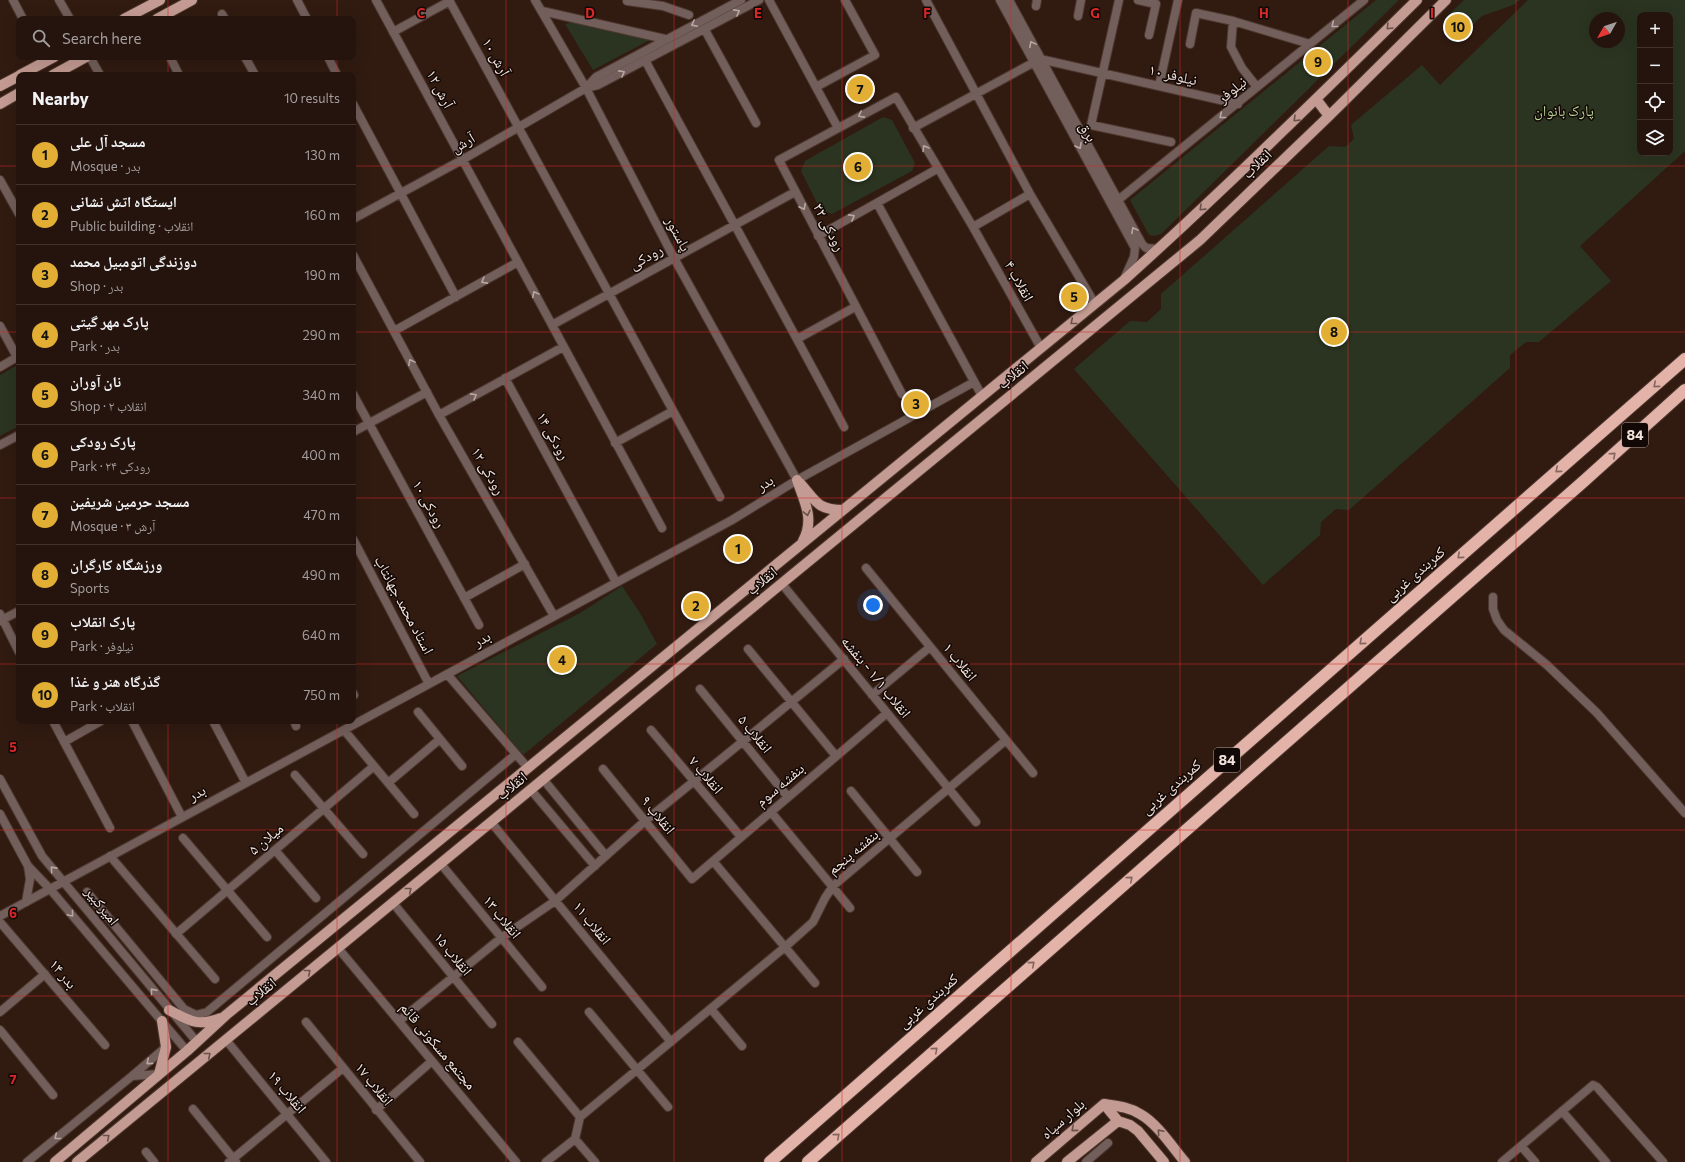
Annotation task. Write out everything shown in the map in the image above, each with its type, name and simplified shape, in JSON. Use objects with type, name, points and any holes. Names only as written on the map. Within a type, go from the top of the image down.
[{"type":"highway","name":"کمربندی غربی","points":[[770,1162],[1685,359]]},
{"type":"highway","name":"84","points":[[808,1162],[1567,496],[1685,390]]},
{"type":"main road","points":[[130,16],[160,0]]},
{"type":"main road","points":[[163,16],[192,0]]},
{"type":"main road","name":"انقلاب","points":[[55,1162],[188,1051],[226,1016],[1124,280],[1316,100],[1417,0]]},
{"type":"main road","name":"انقلاب","points":[[77,1162],[1200,240],[1329,116],[1446,0]]},
{"type":"main road","points":[[26,72],[48,60]]},
{"type":"main road","points":[[58,72],[80,60]]},
{"type":"main road","points":[[0,86],[16,77]]},
{"type":"main road","points":[[0,104],[16,96]]},
{"type":"main road","points":[[1316,100],[1329,116]]},
{"type":"main road","points":[[797,480],[819,505],[824,508],[843,510]]},
{"type":"main road","points":[[797,480],[809,518],[808,532],[800,545]]},
{"type":"main road","points":[[453,829],[465,844]]},
{"type":"main road","points":[[169,1010],[198,1023],[208,1023],[226,1016]]},
{"type":"main road","points":[[159,1074],[166,1047],[162,1022]]},
{"type":"main road","points":[[1104,1104],[1118,1121],[1130,1126],[1138,1132],[1164,1162]]},
{"type":"main road","name":"بلوار سپاه","points":[[1036,1162],[1104,1104],[1123,1106],[1141,1114],[1154,1126],[1185,1162]]},
{"type":"main road","points":[[1067,1162],[1118,1121]]},
{"type":"street","points":[[13,0],[21,16]]},
{"type":"street","points":[[60,0],[68,16]]},
{"type":"street","points":[[297,0],[305,16]]},
{"type":"street","name":"آرش ۱۲","points":[[376,0],[662,528]]},
{"type":"street","points":[[393,32],[449,0]]},
{"type":"street","name":"آرش ۱۰","points":[[449,0],[720,497]]},
{"type":"street","name":"پاستور","points":[[535,0],[586,88],[674,258],[797,480]]},
{"type":"street","name":"آرش","points":[[586,88],[596,77],[741,0]]},
{"type":"street","name":"آرش","points":[[356,217],[462,160],[586,88],[598,85],[760,0]]},
{"type":"street","points":[[769,0],[838,128]]},
{"type":"street","points":[[816,87],[875,55],[845,0]]},
{"type":"street","points":[[926,0],[1030,194],[1095,304]]},
{"type":"street","name":"برق","points":[[1000,0],[1074,122],[1115,203],[1135,248],[1134,257],[1124,280]]},
{"type":"street","name":"برق","points":[[1009,0],[1037,61],[1115,203],[1142,244],[1146,248],[1158,249]]},
{"type":"street","points":[[1078,16],[1081,0]]},
{"type":"street","points":[[1091,125],[1119,0]]},
{"type":"street","points":[[1138,0],[1156,4],[1150,35]]},
{"type":"street","points":[[1159,86],[1178,0]]},
{"type":"street","name":"نیلوفر","points":[[1115,203],[1364,0]]},
{"type":"street","points":[[627,1],[664,3],[689,15]]},
{"type":"street","points":[[542,11],[665,39]]},
{"type":"street","points":[[1190,44],[1196,13],[1310,44]]},
{"type":"street","points":[[1233,22],[1231,47],[1242,68],[1258,87]]},
{"type":"street","points":[[705,30],[756,123]]},
{"type":"street","points":[[92,60],[98,72]]},
{"type":"street","points":[[172,60],[178,72]]},
{"type":"street","points":[[248,60],[254,72]]},
{"type":"street","points":[[330,60],[336,72]]},
{"type":"street","points":[[645,60],[689,144],[844,427]]},
{"type":"street","points":[[913,128],[1037,61]]},
{"type":"street","name":"نیلوفر ۱۰","points":[[1037,61],[1102,73],[1238,104]]},
{"type":"street","name":"انقلاب ۴","points":[[838,128],[896,97],[1041,348]]},
{"type":"street","points":[[356,110],[456,297]]},
{"type":"street","points":[[1074,122],[1171,142]]},
{"type":"street","name":"رودکی ۲۲","points":[[838,128],[779,160],[902,394]]},
{"type":"street","points":[[818,236],[938,169]]},
{"type":"street","points":[[0,180],[16,209]]},
{"type":"street","name":"رودکی","points":[[552,325],[795,192]]},
{"type":"street","points":[[972,227],[1030,194]]},
{"type":"street","points":[[878,202],[982,396]]},
{"type":"street","name":"رودکی ۱۲","points":[[356,261],[427,392],[526,564],[554,616]]},
{"type":"street","points":[[394,331],[518,262]]},
{"type":"street","points":[[797,339],[855,307]]},
{"type":"street","points":[[0,326],[16,353]]},
{"type":"street","points":[[440,415],[563,347]]},
{"type":"street","points":[[0,367],[16,357]]},
{"type":"street","name":"رودکی ۱۴","points":[[505,378],[616,582]]},
{"type":"street","name":"بدر","points":[[356,724],[732,520],[797,480],[974,382]]},
{"type":"street","points":[[356,430],[427,392]]},
{"type":"street","name":"رودکی ۱۰","points":[[356,399],[479,625]]},
{"type":"street","points":[[615,442],[673,411]]},
{"type":"street","points":[[0,445],[16,437]]},
{"type":"street","name":"استاد محمد جهانتاب","points":[[356,545],[430,684]]},
{"type":"street","points":[[464,598],[526,564]]},
{"type":"street","name":"انقلاب ۱","points":[[866,568],[1033,773]]},
{"type":"street","name":"انقلاب ۱/۱ - بنفشه","points":[[782,584],[976,822]]},
{"type":"street","points":[[1493,597],[1493,610],[1497,620],[1504,630],[1547,665],[1596,713],[1685,813]]},
{"type":"street","points":[[16,612],[1,618],[16,646]]},
{"type":"street","points":[[872,695],[930,647]]},
{"type":"street","points":[[748,650],[836,756]]},
{"type":"street","points":[[399,1021],[501,938],[555,901],[645,821],[844,659]]},
{"type":"street","points":[[447,674],[528,768]]},
{"type":"street","name":"انقلاب ۵","points":[[700,689],[788,797]]},
{"type":"street","points":[[418,712],[462,766]]},
{"type":"street","name":"بنفشه سوم","points":[[692,879],[887,713]]},
{"type":"street","points":[[55,724],[110,828]]},
{"type":"street","points":[[64,742],[96,724]]},
{"type":"street","points":[[134,724],[182,817]]},
{"type":"street","points":[[215,724],[246,783]]},
{"type":"street","name":"بدر","points":[[0,916],[355,724]]},
{"type":"street","points":[[344,730],[414,814]]},
{"type":"street","name":"انقلاب ۷","points":[[651,730],[693,782],[741,837]]},
{"type":"street","points":[[388,783],[440,739]]},
{"type":"street","name":"بنفشه پنجم","points":[[580,1117],[785,947],[813,922],[833,886],[1006,740]]},
{"type":"street","points":[[87,892],[184,1009],[196,1015],[207,1012],[516,754]]},
{"type":"street","name":"میلان ۵","points":[[176,934],[374,766]]},
{"type":"street","name":"انقلاب ۹","points":[[603,769],[692,879]]},
{"type":"street","points":[[295,775],[363,854]]},
{"type":"street","name":"امیرکبیر","points":[[0,779],[42,856],[197,1042]]},
{"type":"street","points":[[543,780],[606,856]]},
{"type":"street","points":[[531,790],[595,866]]},
{"type":"street","points":[[851,791],[917,872]]},
{"type":"street","points":[[771,812],[850,908]]},
{"type":"street","name":"امیرکبیر","points":[[0,814],[28,866],[50,889],[188,1051]]},
{"type":"street","name":"انقلاب ۱۱","points":[[491,822],[671,1042]]},
{"type":"street","points":[[183,838],[267,937]]},
{"type":"street","points":[[276,850],[316,898]]},
{"type":"street","points":[[110,856],[215,979]]},
{"type":"street","points":[[713,861],[815,983]]},
{"type":"street","name":"انقلاب ۱۳","points":[[441,864],[542,987]]},
{"type":"street","points":[[26,902],[30,879],[28,866]]},
{"type":"street","name":"انقلاب ۱۵","points":[[393,903],[492,1024]]},
{"type":"street","name":"بدر ۱۴","points":[[0,922],[105,1045]]},
{"type":"street","name":"مجتمع مسکونی قائم","points":[[338,948],[516,1162]]},
{"type":"street","points":[[0,1012],[45,974]]},
{"type":"street","points":[[711,1008],[742,1046]]},
{"type":"street","points":[[589,1012],[668,1107]]},
{"type":"street","name":"انقلاب ۱۷","points":[[306,1022],[376,1110],[420,1162]]},
{"type":"street","points":[[0,1030],[53,1095]]},
{"type":"street","name":"انقلاب ۱۹","points":[[226,1040],[326,1162]]},
{"type":"street","points":[[518,1042],[580,1117],[575,1139],[546,1162]]},
{"type":"street","points":[[27,1162],[166,1047]]},
{"type":"street","points":[[376,1110],[432,1061]]},
{"type":"street","points":[[193,1109],[233,1161],[343,1068]]},
{"type":"street","points":[[132,1076],[159,1074]]},
{"type":"street","points":[[1502,1162],[1593,1085],[1597,1087],[1663,1162]]},
{"type":"street","points":[[1562,1111],[1606,1162]]},
{"type":"street","points":[[575,1139],[595,1162]]},
{"type":"street","points":[[1086,1162],[1108,1143]]},
{"type":"street","points":[[1521,1146],[1535,1162]]},
{"type":"street","points":[[146,1152],[154,1162]]},
{"type":"green space","points":[[1376,0],[1399,0],[1161,234],[1154,236],[1149,235],[1130,200]]},
{"type":"green space","points":[[1464,0],[1520,0],[1513,5],[1482,16],[1453,43],[1447,36],[1445,18]]},
{"type":"green space","name":"پارک بانوان","points":[[1528,0],[1685,0],[1685,151],[1580,246],[1611,281],[1539,342],[1526,342],[1510,355],[1510,368],[1349,510],[1336,509],[1321,522],[1320,535],[1263,585],[1074,369],[1130,321],[1147,322],[1161,309],[1161,294],[1329,146],[1345,147],[1354,139],[1351,125],[1422,65],[1440,85]]},
{"type":"green space","points":[[579,20],[649,38],[648,41],[593,70],[565,24]]},
{"type":"green space","points":[[883,117],[892,120],[915,163],[912,171],[832,214],[821,211],[801,171],[805,161]]},
{"type":"green space","points":[[16,366],[16,428],[0,436],[0,375]]},
{"type":"green space","points":[[622,586],[640,613],[657,644],[523,755],[457,676],[580,613]]},
{"type":"place","name":"گذرگاه هنر و غذا","points":[[1458,27]]},
{"type":"place","name":"پارک انقلاب","points":[[1318,62]]},
{"type":"place","name":"مسجد حرمین شریفین","points":[[860,89]]},
{"type":"place","name":"پارک رودکی","points":[[858,167]]},
{"type":"place","name":"نان آوران","points":[[1074,297]]},
{"type":"place","name":"ورزشگاه کارگران","points":[[1334,332]]},
{"type":"place","name":"دوزندگی اتومبیل محمد","points":[[916,404]]},
{"type":"place","name":"مسجد آل علی","points":[[738,549]]},
{"type":"place","name":"ایستگاه اتش نشانی","points":[[696,606]]},
{"type":"place","name":"پارک مهر گیتی","points":[[562,660]]}]
